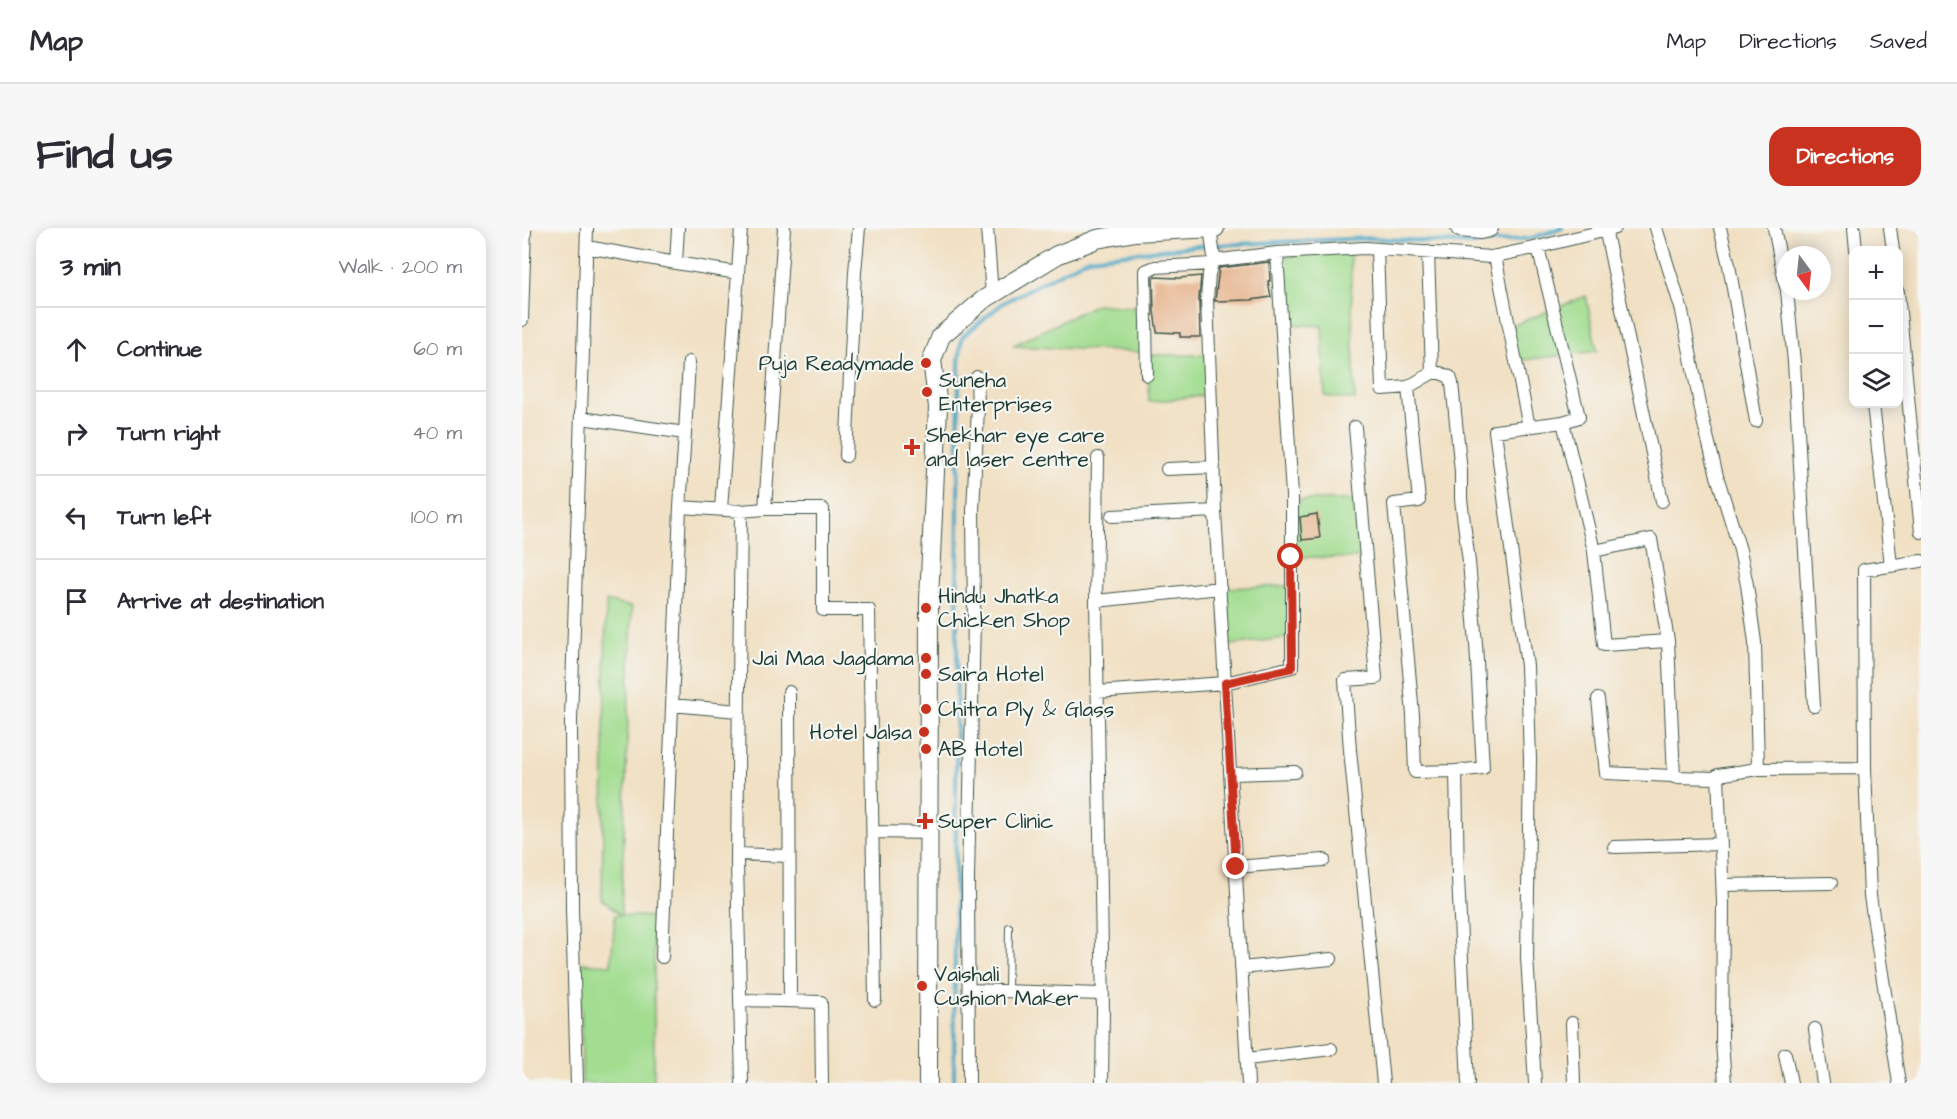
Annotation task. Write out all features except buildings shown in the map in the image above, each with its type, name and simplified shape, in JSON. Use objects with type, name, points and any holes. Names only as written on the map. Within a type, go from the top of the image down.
[{"type":"street","points":[[522,320],[525,228]]},
{"type":"street","points":[[577,1083],[572,908],[571,720],[587,228]]},
{"type":"street","points":[[676,263],[678,228]]},
{"type":"street","points":[[721,509],[741,228]]},
{"type":"street","points":[[765,509],[784,228]]},
{"type":"street","points":[[846,456],[859,228]]},
{"type":"street","points":[[987,228],[992,295]]},
{"type":"street","points":[[1460,228],[1480,230],[1489,228]]},
{"type":"street","points":[[1656,228],[1682,311],[1703,420],[1717,476],[1740,550],[1747,585],[1755,642],[1758,769]]},
{"type":"street","points":[[1720,228],[1729,265],[1756,421]]},
{"type":"street","points":[[1774,228],[1778,246]]},
{"type":"street","points":[[1854,228],[1856,246]]},
{"type":"street","points":[[1890,228],[1892,246]]},
{"type":"street","points":[[1147,375],[1145,271],[1150,267],[1213,258],[1221,260],[1277,253],[1357,248],[1495,256],[1538,248],[1609,229],[1662,501]]},
{"type":"street","points":[[928,1083],[929,599],[938,407],[932,360],[941,336],[983,300],[1058,255],[1097,239],[1135,230],[1212,232],[1213,258],[1207,299],[1215,511],[1248,1083]]},
{"type":"street","points":[[587,247],[738,273]]},
{"type":"street","points":[[1535,1083],[1527,957],[1530,759],[1527,666],[1495,431],[1563,422],[1579,417],[1538,248]]},
{"type":"street","points":[[1377,249],[1382,389],[1408,387],[1432,373],[1450,377],[1452,383],[1476,644],[1483,768],[1415,772],[1413,715],[1394,504],[1419,501],[1408,387]]},
{"type":"street","points":[[1428,252],[1432,373]]},
{"type":"street","points":[[1097,692],[1225,683],[1292,668],[1292,495],[1277,253]]},
{"type":"street","points":[[1495,256],[1529,427]]},
{"type":"street","points":[[1787,300],[1794,362],[1814,706]]},
{"type":"street","points":[[1900,300],[1921,532]]},
{"type":"street","points":[[662,957],[680,507],[690,362]]},
{"type":"street","points":[[969,1083],[968,877],[977,377]]},
{"type":"street","points":[[1874,408],[1892,565]]},
{"type":"street","points":[[582,418],[685,433]]},
{"type":"street","points":[[1563,422],[1594,551],[1604,645],[1668,641]]},
{"type":"street","points":[[1355,427],[1376,678],[1345,680],[1383,1083]]},
{"type":"street","points":[[1098,458],[1096,601],[1102,1083]]},
{"type":"street","points":[[1167,469],[1214,468]]},
{"type":"street","points":[[680,507],[741,511],[822,509],[823,610],[869,610],[876,1000]]},
{"type":"street","points":[[741,511],[737,854],[742,1083]]},
{"type":"street","points":[[1112,516],[1215,511]]},
{"type":"street","points":[[1594,551],[1651,539],[1668,641],[1673,776]]},
{"type":"street","points":[[1899,1083],[1870,896],[1865,768],[1863,570],[1921,561]]},
{"type":"street","points":[[1096,601],[1220,588]]},
{"type":"street","points":[[789,692],[790,1000]]},
{"type":"street","points":[[1598,699],[1606,773],[1718,778]]},
{"type":"street","points":[[672,705],[738,711]]},
{"type":"street","points":[[1725,1083],[1722,1042],[1722,885],[1718,775],[1758,769],[1865,768]]},
{"type":"street","points":[[1456,771],[1458,877],[1468,1083]]},
{"type":"street","points":[[1231,774],[1295,772]]},
{"type":"street","points":[[873,832],[928,833]]},
{"type":"street","points":[[1614,847],[1721,844]]},
{"type":"street","points":[[737,854],[789,856]]},
{"type":"street","points":[[1236,867],[1324,860]]},
{"type":"street","points":[[1722,885],[1831,883]]},
{"type":"street","points":[[1241,968],[1330,959]]},
{"type":"street","points":[[969,990],[1102,994]]},
{"type":"street","points":[[740,1000],[821,1002],[822,1083]]},
{"type":"street","points":[[1572,1023],[1574,1083]]},
{"type":"street","points":[[1815,1029],[1823,1083]]},
{"type":"street","points":[[1246,1059],[1331,1049]]},
{"type":"street","points":[[1785,1054],[1791,1083]]},
{"type":"lane","points":[[1008,991],[1010,927]]},
{"type":"green space","points":[[1350,248],[1355,400],[1325,396],[1322,326],[1288,324],[1280,258]]},
{"type":"green space","points":[[1586,296],[1597,351],[1516,361],[1509,327]]},
{"type":"green space","points":[[1097,304],[1138,308],[1144,352],[1012,346]]},
{"type":"green space","points":[[1148,355],[1207,355],[1208,395],[1149,402]]},
{"type":"green space","points":[[1300,500],[1359,500],[1363,558],[1297,557],[1293,519]]},
{"type":"green space","points":[[1291,586],[1292,637],[1223,646],[1220,588]]},
{"type":"green space","points":[[606,601],[632,607],[621,915],[654,917],[654,1083],[582,1083],[581,963],[611,965],[615,915],[620,915],[602,900]]},
{"type":"waterway","points":[[954,1083],[959,361],[962,337],[1003,303],[1089,258],[1195,246],[1371,238],[1473,244],[1532,238],[1562,228]]},
{"type":"place","name":"Puja Readymade","points":[[926,363]]},
{"type":"place","name":"Suneha Enterprises","points":[[927,392]]},
{"type":"place","name":"Shekhar eye care and laser centre","points":[[912,447]]},
{"type":"place","name":"Hindu Jhatka Chicken Shop","points":[[926,608]]},
{"type":"place","name":"Jai Maa Jagdama","points":[[926,658]]},
{"type":"place","name":"Saira Hotel","points":[[926,674]]},
{"type":"place","name":"Chitra Ply & Glass","points":[[926,709]]},
{"type":"place","name":"Hotel Jalsa","points":[[924,732]]},
{"type":"place","name":"AB Hotel","points":[[926,749]]},
{"type":"place","name":"Super Clinic","points":[[925,821]]},
{"type":"place","name":"Vaishali Cushion Maker","points":[[922,986]]},
{"type":"route","points":[[1236,867],[1225,683],[1292,668],[1291,557]]}]
